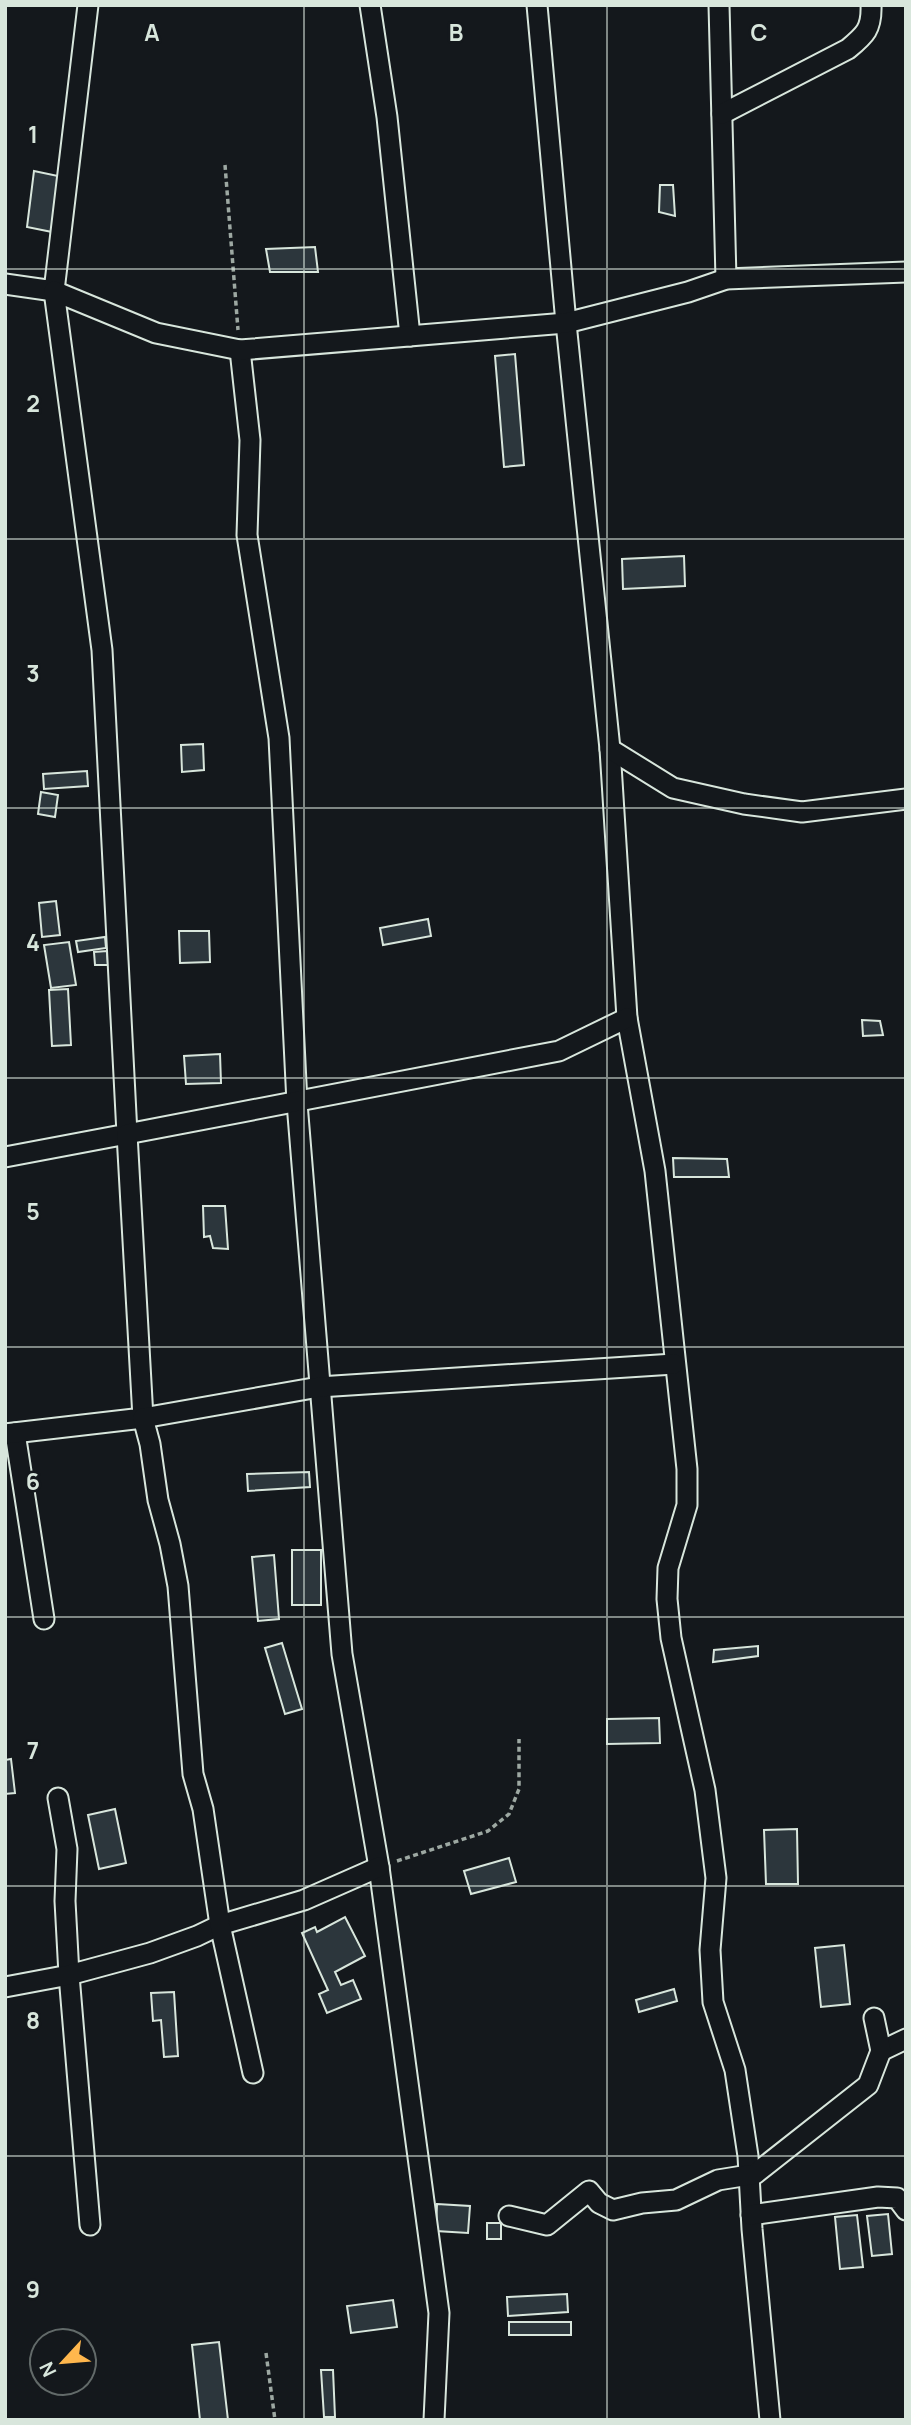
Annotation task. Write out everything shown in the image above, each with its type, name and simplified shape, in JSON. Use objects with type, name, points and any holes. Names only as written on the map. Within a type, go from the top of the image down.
[{"type":"street","points":[[88,5],[54,290],[102,650],[143,1418],[178,1586],[193,1774],[203,1809],[220,1925],[253,2073]]},
{"type":"street","points":[[370,5],[387,117],[410,336]]},
{"type":"street","points":[[537,5],[566,323],[610,749],[627,1018],[655,1171],[687,1469],[687,1505],[668,1569],[667,1599],[671,1638],[705,1790],[716,1878],[710,1950],[713,2001],[735,2070],[748,2155],[770,2420]]},
{"type":"street","points":[[719,5],[726,279]]},
{"type":"street","points":[[722,114],[848,49],[866,34],[872,18],[871,5]]},
{"type":"street","points":[[5,284],[54,290],[156,333],[240,350],[566,323],[688,292],[726,279],[906,272]]},
{"type":"street","points":[[240,350],[250,440],[247,535],[279,738],[297,1103],[342,1654],[379,1867],[439,2313],[434,2420]]},
{"type":"street","points":[[610,749],[673,788],[744,804],[802,812],[906,799]]},
{"type":"street","points":[[5,1157],[559,1051],[627,1018]]},
{"type":"street","points":[[44,1619],[10,1434],[143,1418],[319,1387],[674,1364]]},
{"type":"street","points":[[58,1798],[67,1849],[65,1901],[69,1975],[90,2225]]},
{"type":"street","points":[[5,1987],[69,1975],[150,1953],[220,1925],[304,1900],[379,1867]]},
{"type":"street","points":[[509,2216],[547,2225],[589,2191],[599,2203],[613,2210],[642,2203],[676,2200],[718,2180],[755,2174],[868,2085],[881,2051],[874,2018]]},
{"type":"street","points":[[881,2051],[906,2039]]},
{"type":"street","points":[[751,2215],[878,2197],[897,2198],[906,2210]]},
{"type":"path","points":[[225,165],[240,350]]},
{"type":"path","points":[[379,1867],[488,1830],[509,1814],[519,1789],[519,1739]]},
{"type":"path","points":[[266,2353],[275,2420]]},
{"type":"building","points":[[34,171],[58,176],[52,232],[27,227]]},
{"type":"building","points":[[660,185],[673,185],[675,216],[659,212]]},
{"type":"building","points":[[315,247],[318,272],[270,272],[266,249]]},
{"type":"building","points":[[515,354],[524,465],[504,467],[495,356]]},
{"type":"building","points":[[684,556],[685,586],[623,589],[622,559]]},
{"type":"building","points":[[203,744],[204,770],[182,772],[181,745]]},
{"type":"building","points":[[87,771],[88,786],[44,789],[43,774]]},
{"type":"building","points":[[41,792],[58,795],[55,817],[38,814]]},
{"type":"building","points":[[56,901],[60,935],[42,937],[39,903]]},
{"type":"building","points":[[428,919],[431,936],[383,945],[380,928]]},
{"type":"building","points":[[179,931],[209,931],[210,962],[180,963]]},
{"type":"building","points":[[105,937],[106,948],[78,952],[76,941]]},
{"type":"building","points":[[69,942],[76,985],[51,988],[44,945]]},
{"type":"building","points":[[107,951],[108,965],[95,965],[94,952]]},
{"type":"building","points":[[68,989],[71,1045],[52,1046],[49,990]]},
{"type":"building","points":[[862,1020],[880,1021],[883,1035],[863,1036]]},
{"type":"building","points":[[220,1054],[221,1083],[186,1084],[184,1056]]},
{"type":"building","points":[[673,1158],[727,1159],[729,1177],[674,1177]]},
{"type":"building","points":[[203,1206],[225,1206],[228,1249],[213,1248],[210,1236],[204,1237]]},
{"type":"building","points":[[309,1472],[310,1487],[248,1491],[247,1474]]},
{"type":"building","points":[[292,1550],[321,1550],[321,1605],[292,1605]]},
{"type":"building","points":[[274,1555],[279,1619],[258,1621],[252,1557]]},
{"type":"building","points":[[282,1643],[302,1709],[285,1714],[265,1648]]},
{"type":"building","points":[[758,1646],[758,1656],[713,1662],[714,1650]]},
{"type":"building","points":[[659,1718],[660,1743],[607,1744],[607,1719]]},
{"type":"building","points":[[11,1759],[15,1793],[5,1794],[5,1760]]},
{"type":"building","points":[[115,1809],[126,1863],[99,1869],[88,1815]]},
{"type":"building","points":[[797,1829],[798,1884],[766,1884],[764,1830]]},
{"type":"building","points":[[509,1858],[516,1882],[471,1894],[464,1871]]},
{"type":"building","points":[[345,1917],[365,1956],[335,1972],[341,1985],[353,1980],[361,1999],[327,2013],[319,1994],[328,1990],[302,1933],[315,1927],[317,1932]]},
{"type":"building","points":[[844,1945],[850,2004],[821,2007],[815,1948]]},
{"type":"building","points":[[674,1989],[677,2001],[639,2012],[636,2000]]},
{"type":"building","points":[[174,1992],[178,2056],[164,2057],[161,2020],[153,2021],[151,1993]]},
{"type":"building","points":[[437,2204],[470,2206],[468,2233],[436,2231]]},
{"type":"building","points":[[888,2214],[892,2254],[872,2256],[867,2216]]},
{"type":"building","points":[[857,2215],[863,2267],[840,2269],[835,2217]]},
{"type":"building","points":[[487,2223],[501,2223],[501,2239],[487,2239]]},
{"type":"building","points":[[567,2294],[568,2312],[508,2316],[507,2297]]},
{"type":"building","points":[[393,2300],[397,2327],[351,2333],[347,2306]]},
{"type":"building","points":[[509,2322],[571,2322],[571,2335],[509,2335]]},
{"type":"building","points":[[219,2342],[228,2420],[200,2420],[192,2345]]},
{"type":"building","points":[[321,2370],[333,2370],[335,2417],[324,2417]]}]
